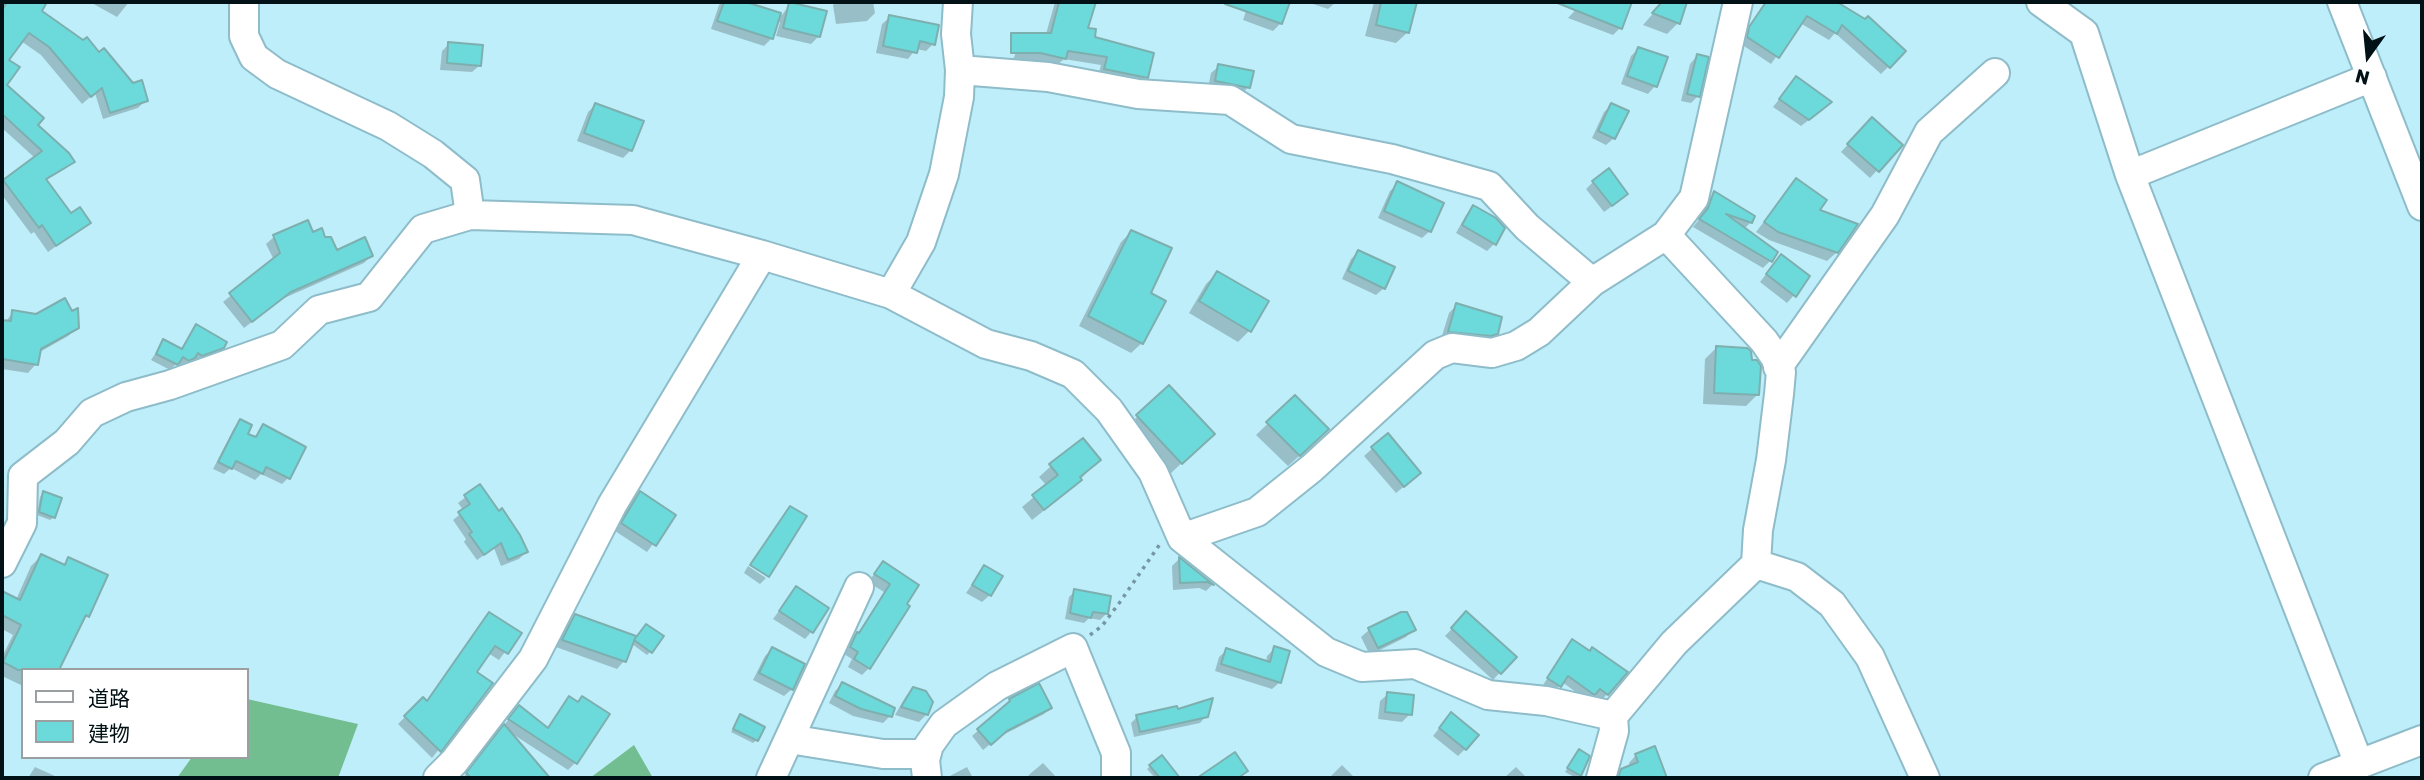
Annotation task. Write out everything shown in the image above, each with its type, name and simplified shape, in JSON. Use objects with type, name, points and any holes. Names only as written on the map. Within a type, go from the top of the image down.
[{"type":"street","points":[[244,2],[244,36],[254,57],[277,74],[388,125],[433,154],[465,180],[470,215]]},
{"type":"street","points":[[891,294],[921,242],[944,174],[959,97],[960,70],[956,34],[958,2]]},
{"type":"street","points":[[1182,538],[1257,512],[1312,468],[1435,355],[1452,348],[1492,353],[1516,346],[1539,332],[1592,282],[1666,235],[1694,198],[1738,2]]},
{"type":"street","points":[[2041,2],[2084,33],[2130,176],[2359,764]]},
{"type":"street","points":[[2342,2],[2422,206]]},
{"type":"street","points":[[960,70],[1048,77],[1138,94],[1230,100],[1291,139],[1392,159],[1489,186],[1527,227],[1592,282]]},
{"type":"street","points":[[1779,367],[1885,215],[1929,132],[1995,74]]},
{"type":"street","points":[[2130,176],[2372,77]]},
{"type":"street","points":[[2,563],[22,523],[23,477],[67,442],[92,413],[126,397],[170,385],[282,345],[319,310],[369,297],[423,229],[470,215],[633,220],[891,294],[986,344],[1031,356],[1073,374],[1109,410],[1153,472],[1182,538],[1326,652],[1362,667],[1415,664],[1488,695],[1546,701],[1613,716]]},
{"type":"street","points":[[1601,778],[1614,732],[1613,716],[1674,643],[1756,564],[1758,530],[1771,460],[1779,394],[1781,372],[1775,356],[1666,235]]},
{"type":"street","points":[[438,778],[454,762],[533,659],[612,505],[762,255]]},
{"type":"street","points":[[1756,564],[1797,577],[1832,604],[1870,657],[1925,778]]},
{"type":"street","points":[[771,778],[859,587]]},
{"type":"street","points":[[789,739],[883,754],[927,766],[929,745],[944,724],[997,686],[1073,648],[1116,753],[1116,778]]},
{"type":"street","points":[[2322,778],[2422,740]]},
{"type":"path","points":[[1073,648],[1102,626],[1159,545],[1182,538]]},
{"type":"green space","points":[[248,699],[358,724],[338,778],[177,778],[191,759],[248,759]]},
{"type":"green space","points":[[634,745],[653,778],[590,778]]},
{"type":"building","points":[[7,2],[47,2],[42,11],[83,40],[87,37],[99,52],[104,48],[133,83],[142,80],[148,101],[110,113],[102,88],[91,97],[49,47],[29,33],[9,60],[20,67],[7,85],[44,118],[38,125],[69,153],[75,162],[46,179],[71,213],[80,207],[91,223],[56,246],[42,225],[39,228],[3,180],[42,151],[2,114],[2,10]]},
{"type":"building","points":[[724,2],[746,2],[781,13],[773,39],[717,21]]},
{"type":"building","points":[[789,2],[827,11],[820,37],[783,28]]},
{"type":"building","points":[[1059,2],[1096,2],[1088,28],[1096,29],[1095,37],[1154,53],[1148,78],[1104,69],[1107,57],[1068,51],[1066,59],[1040,53],[1011,53],[1011,33],[1051,33]]},
{"type":"building","points":[[1225,2],[1290,2],[1282,24]]},
{"type":"building","points":[[1381,2],[1417,2],[1409,33],[1376,25]]},
{"type":"building","points":[[1555,2],[1632,2],[1622,29]]},
{"type":"building","points":[[1662,2],[1687,2],[1680,24],[1652,13]]},
{"type":"building","points":[[1766,2],[1837,2],[1865,19],[1868,16],[1906,51],[1890,68],[1842,25],[1837,34],[1807,16],[1779,58],[1747,37],[1749,27]]},
{"type":"building","points":[[889,15],[939,25],[935,45],[920,41],[917,53],[883,46]]},
{"type":"building","points":[[448,42],[483,45],[481,66],[447,63]]},
{"type":"building","points":[[1638,47],[1668,57],[1657,87],[1627,76]]},
{"type":"building","points":[[1697,54],[1709,57],[1700,97],[1687,94]]},
{"type":"building","points":[[1218,64],[1254,71],[1250,88],[1215,81]]},
{"type":"building","points":[[1796,76],[1832,102],[1809,120],[1779,99]]},
{"type":"building","points":[[595,103],[644,121],[632,151],[584,133]]},
{"type":"building","points":[[1611,103],[1629,111],[1615,139],[1598,131]]},
{"type":"building","points":[[1872,117],[1903,145],[1879,172],[1847,144]]},
{"type":"building","points":[[1609,168],[1628,194],[1612,206],[1592,181]]},
{"type":"building","points":[[1796,178],[1827,200],[1820,210],[1858,224],[1838,253],[1778,232],[1764,222]]},
{"type":"building","points":[[1397,181],[1444,203],[1431,232],[1384,211]]},
{"type":"building","points":[[1714,191],[1755,216],[1752,223],[1726,214],[1778,252],[1772,262],[1699,219],[1708,208]]},
{"type":"building","points":[[1473,205],[1496,218],[1505,228],[1496,245],[1462,225]]},
{"type":"building","points":[[308,220],[313,232],[322,228],[325,237],[331,237],[337,250],[365,237],[373,256],[291,292],[252,322],[229,293],[280,253],[273,235]]},
{"type":"building","points":[[1131,230],[1172,248],[1151,293],[1166,301],[1143,344],[1088,316]]},
{"type":"building","points":[[1358,250],[1395,267],[1385,289],[1348,271]]},
{"type":"building","points":[[1781,254],[1810,276],[1796,297],[1766,274]]},
{"type":"building","points":[[1217,271],[1269,301],[1251,332],[1199,301]]},
{"type":"building","points":[[65,298],[72,311],[78,308],[79,328],[41,349],[38,365],[2,359],[2,320],[11,321],[12,310],[36,314]]},
{"type":"building","points":[[1456,303],[1502,317],[1498,334],[1491,336],[1448,332]]},
{"type":"building","points":[[196,324],[227,342],[224,348],[202,356],[198,353],[189,361],[183,357],[178,365],[156,354],[163,339],[182,349]]},
{"type":"building","points":[[1716,346],[1747,348],[1751,351],[1752,360],[1757,360],[1761,366],[1759,395],[1714,393]]},
{"type":"building","points":[[1169,385],[1215,434],[1182,464],[1136,415]]},
{"type":"building","points":[[1295,395],[1329,429],[1300,456],[1266,422]]},
{"type":"building","points":[[240,419],[252,425],[248,434],[256,437],[263,424],[306,447],[290,479],[266,467],[263,474],[236,461],[232,469],[218,462]]},
{"type":"building","points":[[1388,433],[1421,473],[1404,487],[1371,447]]},
{"type":"building","points":[[1083,438],[1101,460],[1080,477],[1082,480],[1044,510],[1032,495],[1058,475],[1049,464]]},
{"type":"building","points":[[480,484],[499,511],[502,508],[528,552],[508,560],[501,543],[484,555],[469,534],[472,532],[458,512],[470,504],[464,495]]},
{"type":"building","points":[[43,491],[62,498],[55,518],[39,512]]},
{"type":"building","points":[[640,491],[676,515],[656,546],[621,523]]},
{"type":"building","points":[[790,506],[807,516],[769,577],[750,565]]},
{"type":"building","points":[[41,554],[65,565],[68,557],[108,575],[89,617],[86,615],[60,668],[18,670],[3,662],[21,625],[2,615],[2,591],[20,600]]},
{"type":"building","points":[[1179,557],[1214,585],[1207,582],[1180,583]]},
{"type":"building","points":[[883,561],[919,585],[907,604],[910,606],[870,669],[854,659],[858,652],[850,647],[857,632],[859,633],[890,584],[874,574]]},
{"type":"building","points":[[984,565],[1003,576],[991,596],[972,585]]},
{"type":"building","points":[[796,586],[829,608],[813,633],[779,611]]},
{"type":"building","points":[[1074,589],[1111,596],[1108,614],[1093,612],[1091,618],[1070,613]]},
{"type":"building","points":[[1466,611],[1517,657],[1501,674],[1451,628]]},
{"type":"building","points":[[489,612],[522,633],[508,654],[495,646],[477,672],[493,683],[441,752],[404,716],[423,697],[427,701]]},
{"type":"building","points":[[1401,612],[1407,612],[1416,630],[1378,648],[1368,628]]},
{"type":"building","points":[[575,614],[636,636],[626,662],[562,640]]},
{"type":"building","points":[[646,624],[664,636],[652,653],[634,640]]},
{"type":"building","points":[[1572,639],[1590,651],[1592,647],[1628,672],[1608,695],[1600,689],[1595,695],[1568,676],[1561,687],[1547,678]]},
{"type":"building","points":[[1274,646],[1290,651],[1281,683],[1221,664],[1226,648],[1270,662]]},
{"type":"building","points":[[772,647],[805,664],[793,690],[759,673]]},
{"type":"building","points":[[842,682],[895,708],[892,717],[861,709],[835,696]]},
{"type":"building","points":[[1039,683],[1052,708],[1007,731],[991,745],[977,729],[1010,701],[1009,699]]},
{"type":"building","points":[[913,687],[926,691],[933,702],[928,715],[901,707]]},
{"type":"building","points":[[1387,692],[1414,695],[1412,715],[1385,712]]},
{"type":"building","points":[[569,696],[578,702],[582,696],[610,714],[577,764],[508,719],[519,705],[548,728]]},
{"type":"building","points":[[1213,698],[1208,717],[1140,732],[1136,715],[1177,706],[1178,709]]},
{"type":"building","points":[[1451,712],[1479,735],[1466,750],[1439,728]]},
{"type":"building","points":[[740,714],[765,727],[758,741],[733,729]]},
{"type":"building","points":[[504,724],[550,778],[471,778],[466,773]]},
{"type":"building","points":[[1655,746],[1667,778],[1618,778],[1621,769],[1638,762],[1635,754]]},
{"type":"building","points":[[1579,749],[1590,756],[1581,776],[1567,768]]},
{"type":"building","points":[[1235,752],[1248,771],[1238,778],[1197,778]]},
{"type":"building","points":[[1162,755],[1180,778],[1160,778],[1149,765]]}]
